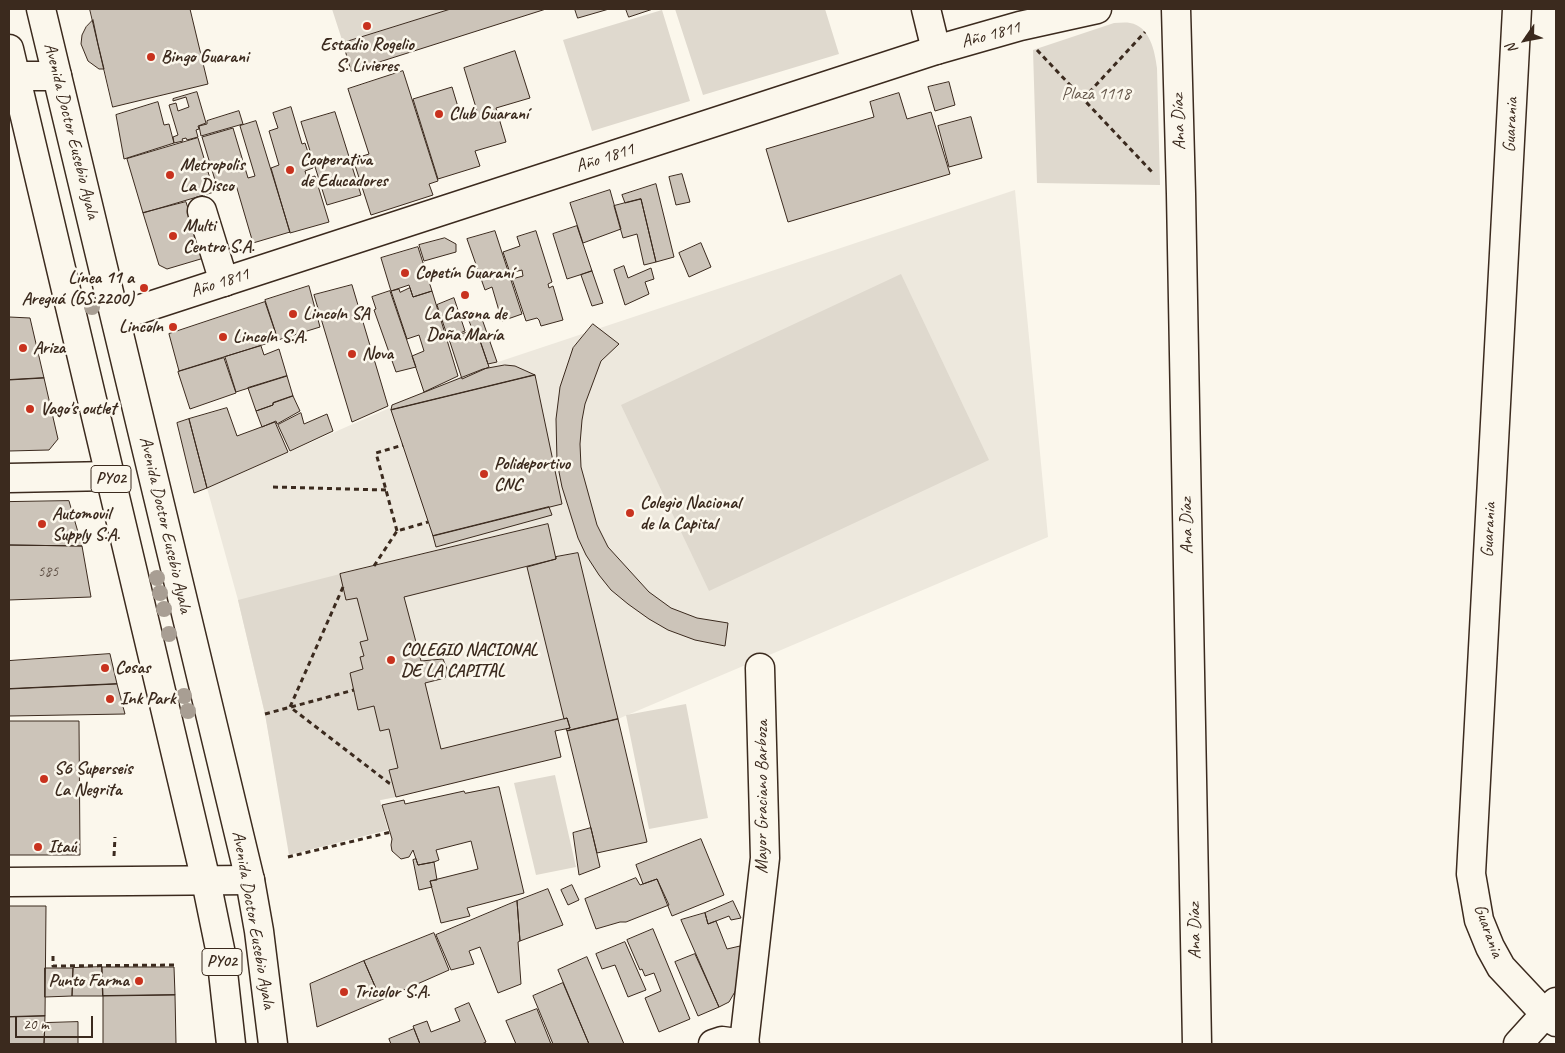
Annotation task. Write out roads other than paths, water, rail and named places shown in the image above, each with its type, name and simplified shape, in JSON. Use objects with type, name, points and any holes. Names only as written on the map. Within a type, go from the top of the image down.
[{"type":"main road","name":"Avenida Doctor Eusebio Ayala","points":[[41,9],[250,880],[259,930],[274,1044]]},
{"type":"main road","points":[[926,9],[936,50]]},
{"type":"main road","name":"Año 1811","points":[[116,316],[936,50],[1020,26],[1097,9]]},
{"type":"main road","name":"Ana Díaz","points":[[1176,9],[1197,1044]]},
{"type":"main road","name":"Guarania","points":[[1517,9],[1471,874],[1479,920],[1501,967],[1553,1013]]},
{"type":"main road","name":"PY02","points":[[9,49],[12,76],[111,476],[206,881],[221,954],[231,1044]]},
{"type":"main road","points":[[12,76],[57,76]]},
{"type":"main road","points":[[202,212],[224,282]]},
{"type":"main road","points":[[9,478],[111,476]]},
{"type":"main road","name":"Mayor Graciano Barboza","points":[[745,1044],[765,858],[760,668]]},
{"type":"main road","points":[[9,882],[250,880]]},
{"type":"main road","points":[[1518,1044],[1553,1013]]},
{"type":"main road","points":[[714,1044],[722,1041],[745,1044]]},
{"type":"place","name":"Estadio Rogelio S. Livieres","points":[[367,26]]},
{"type":"place","name":"Bingo Guarani","points":[[151,57]]},
{"type":"place","name":"Club Guaraní","points":[[439,114]]},
{"type":"place","name":"Cooperativa de Educadores","points":[[290,170]]},
{"type":"place","name":"Metropolis La Disco","points":[[170,175]]},
{"type":"place","name":"Multi Centro S.A.","points":[[173,236]]},
{"type":"place","name":"Copetín Guaraní","points":[[405,273]]},
{"type":"place","name":"Línea 11 a Areguá (GS.2200)","points":[[144,288]]},
{"type":"place","name":"La Casona de Doña María","points":[[465,295]]},
{"type":"place","name":"Lincoln SA","points":[[293,314]]},
{"type":"place","name":"Lincoln","points":[[173,327]]},
{"type":"place","name":"Lincoln S.A.","points":[[223,337]]},
{"type":"place","name":"Ariza","points":[[23,348]]},
{"type":"place","name":"Nova","points":[[352,354]]},
{"type":"place","name":"Vago's outlet","points":[[30,409]]},
{"type":"place","name":"Polideportivo CNC","points":[[484,474]]},
{"type":"place","name":"Colegio Nacional de la Capital","points":[[630,513]]},
{"type":"place","name":"Automovil Supply S.A.","points":[[42,524]]},
{"type":"place","name":"COLEGIO NACIONAL DE LA CAPITAL","points":[[391,660]]},
{"type":"place","name":"Cosas","points":[[105,668]]},
{"type":"place","name":"Ink Park","points":[[110,699]]},
{"type":"place","name":"S6 Superseis La Negrita","points":[[44,779]]},
{"type":"place","name":"Itaú","points":[[38,847]]},
{"type":"place","name":"Punto Farma","points":[[139,981]]},
{"type":"place","name":"Tricolor S.A.","points":[[344,992]]},
{"type":"park label","name":"Plaza 1118","points":[[1096,94]]}]
